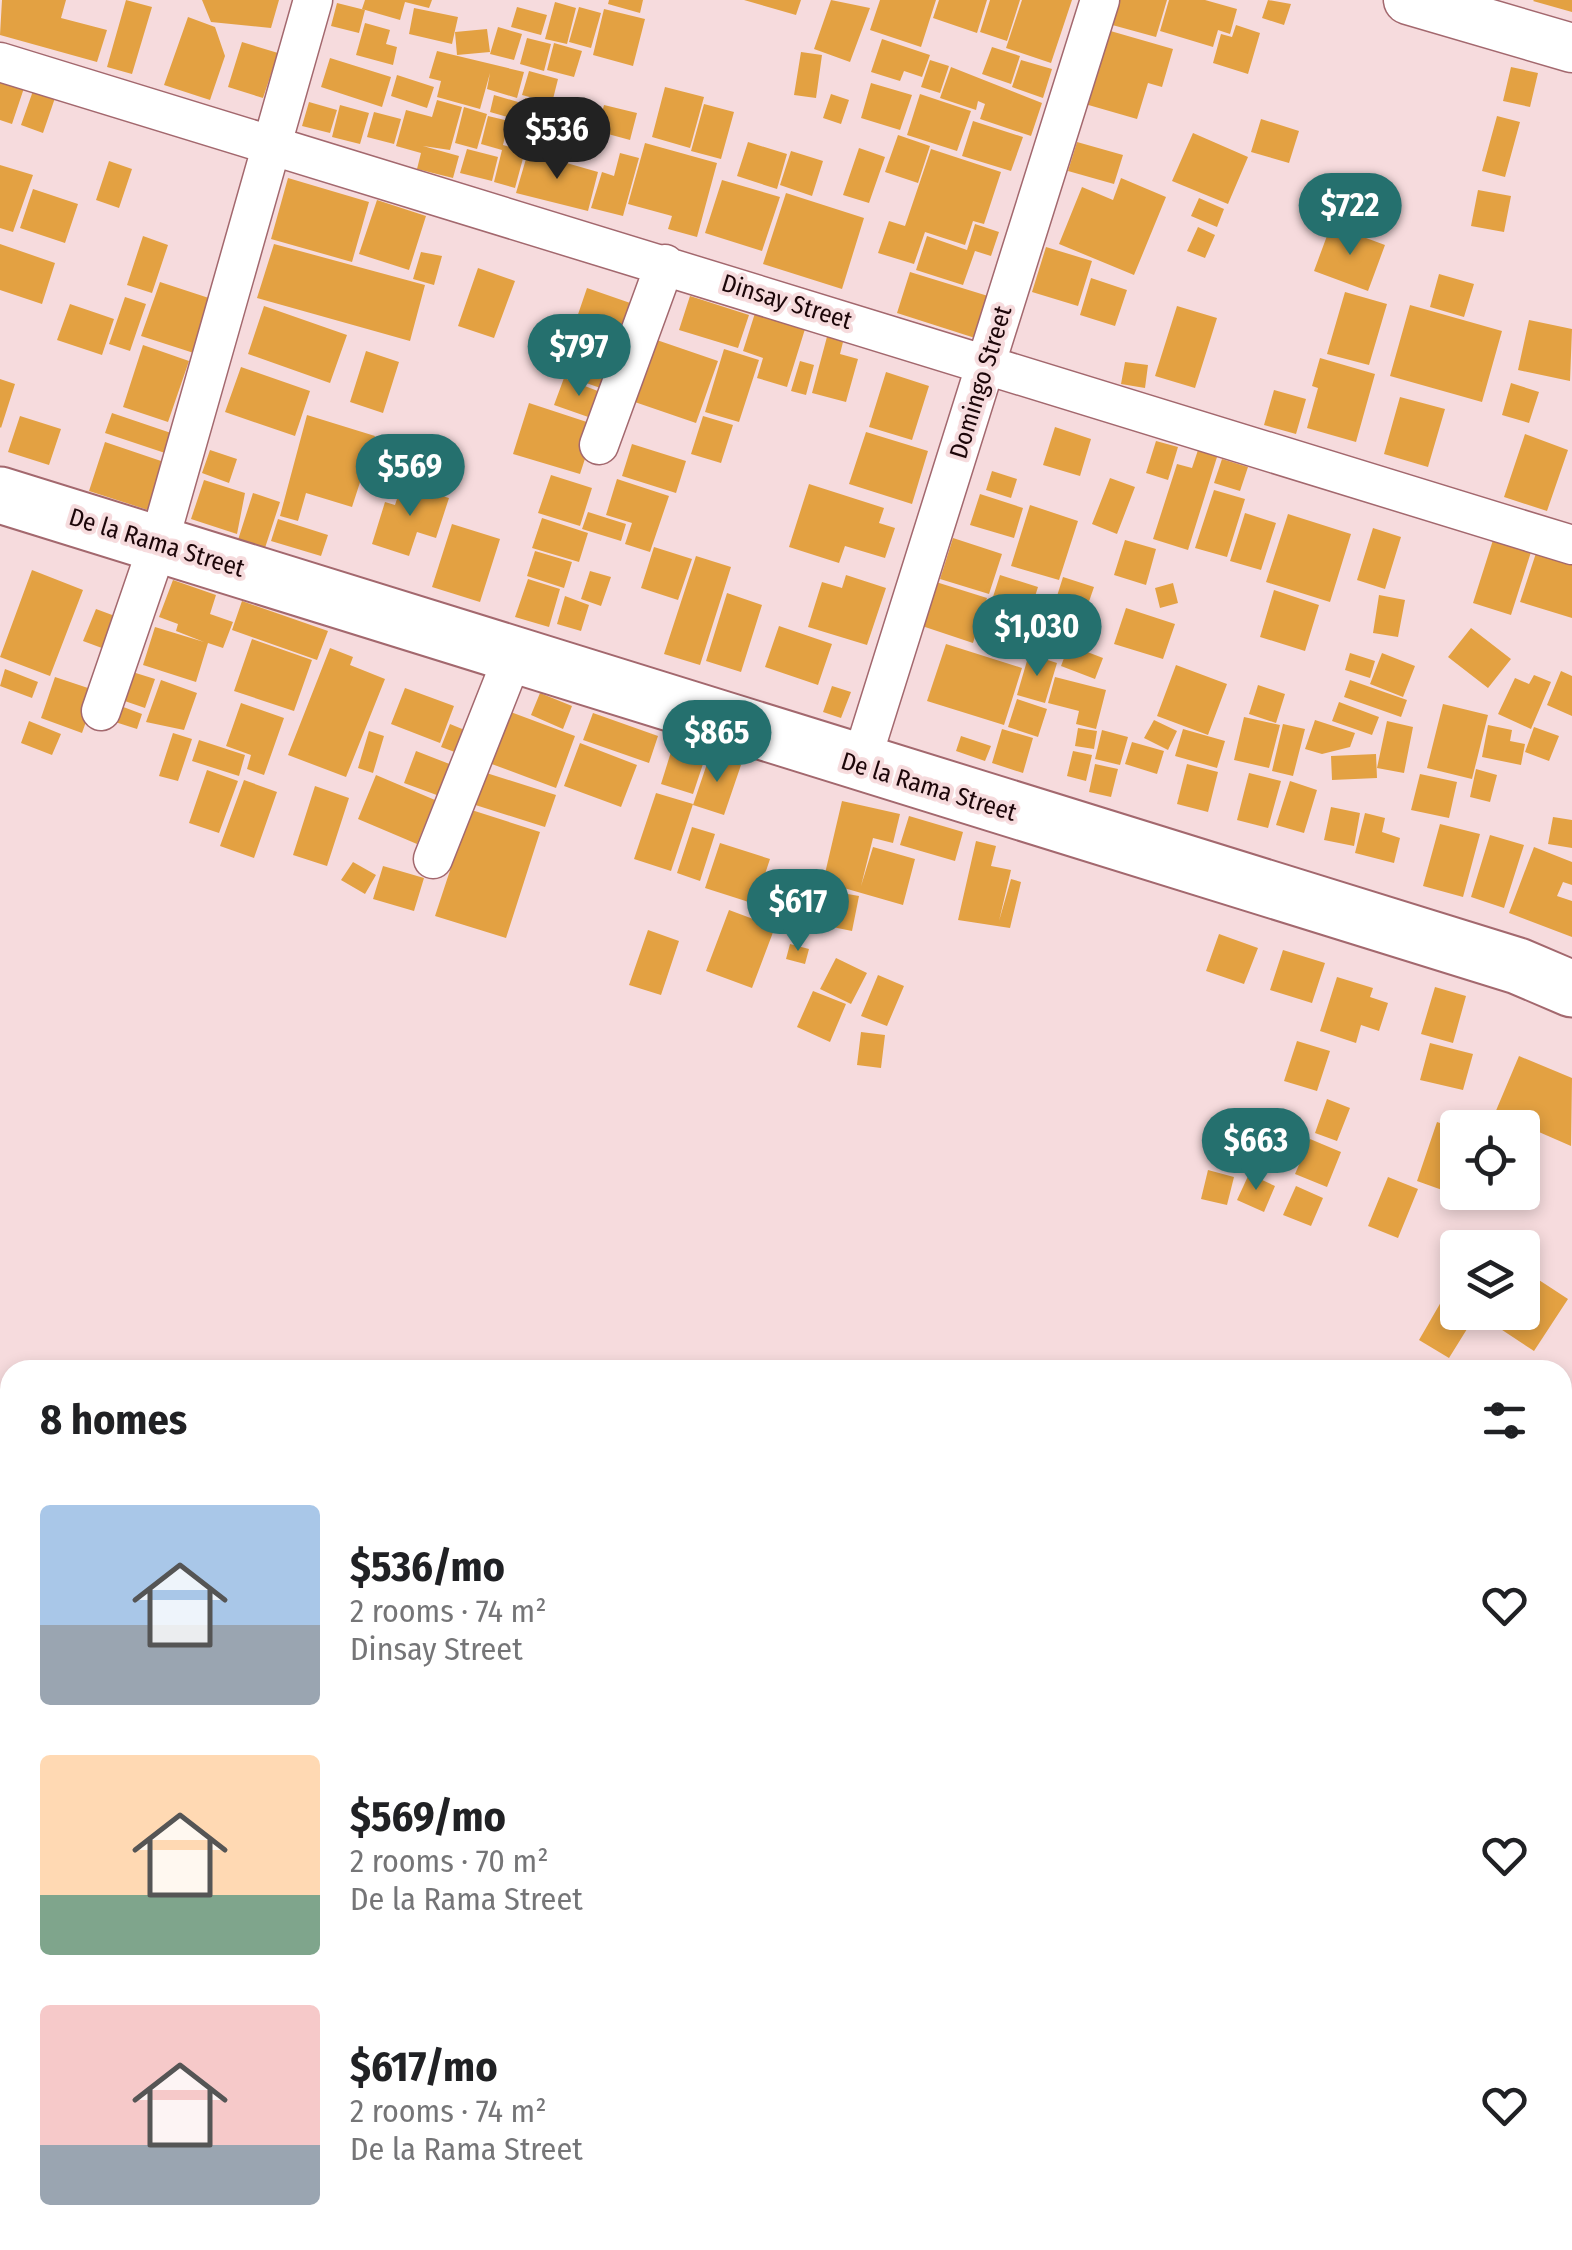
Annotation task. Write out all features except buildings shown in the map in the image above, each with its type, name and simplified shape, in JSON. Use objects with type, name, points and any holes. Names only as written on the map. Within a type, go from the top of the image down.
[{"type":"highway","name":"De la Rama Street","points":[[0,495],[860,765],[1500,960],[1572,988]]},
{"type":"street","points":[[101,711],[159,542],[313,0]]},
{"type":"street","name":"Domingo Street","points":[[860,765],[1100,0]]},
{"type":"street","points":[[1408,0],[1572,48]]},
{"type":"street","name":"Dinsay Street","points":[[0,62],[986,361],[1572,545]]},
{"type":"street","points":[[600,445],[666,264]]},
{"type":"street","points":[[433,860],[514,654]]}]
